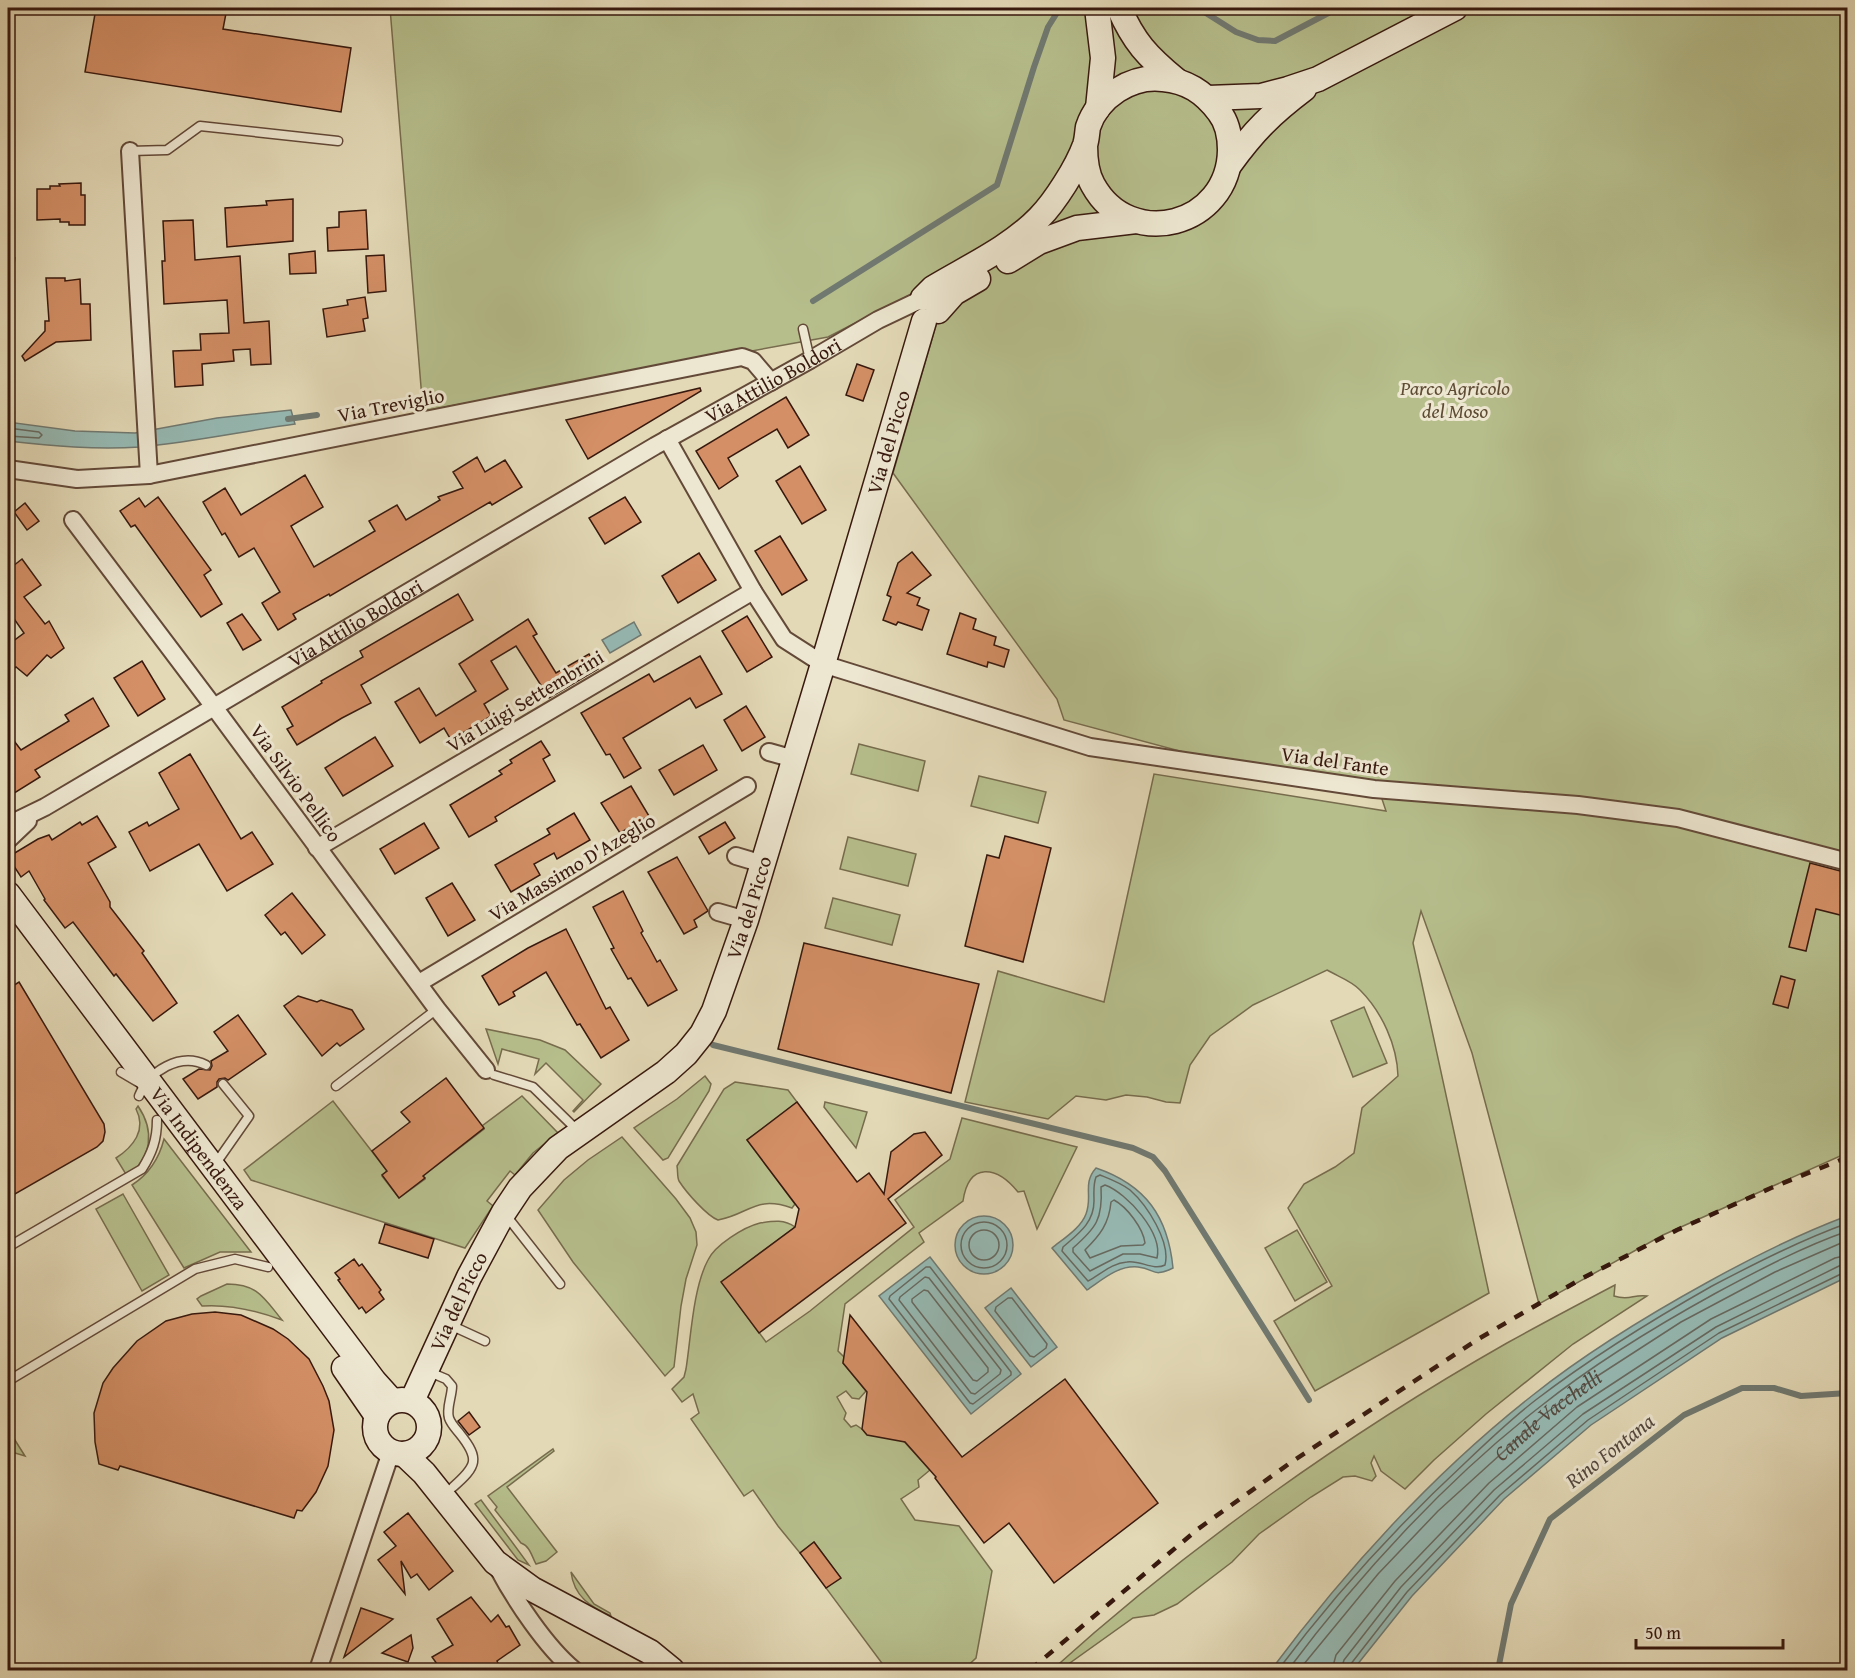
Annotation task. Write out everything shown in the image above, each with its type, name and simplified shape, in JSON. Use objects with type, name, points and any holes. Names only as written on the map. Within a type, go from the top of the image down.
[{"type":"main road","points":[[1097,8],[1103,58],[1098,108]]},
{"type":"main road","points":[[1119,8],[1126,23],[1150,59],[1176,80],[1193,87],[1208,98],[1223,117],[1230,140],[1230,164]]},
{"type":"main road","points":[[1208,98],[1261,96],[1288,90],[1318,79],[1455,8]]},
{"type":"main road","points":[[1176,80],[1154,78],[1133,82],[1113,93],[1098,108],[1089,126],[1085,146],[1086,165],[1092,184],[1103,200],[1118,213],[1136,221],[1161,225],[1185,219],[1206,206],[1221,187],[1230,164],[1251,135],[1274,112],[1318,79]]},
{"type":"main road","name":"Via Attilio Boldori","points":[[924,309],[933,288],[1021,234],[1040,218],[1053,202],[1085,146]]},
{"type":"main road","name":"Via Attilio Boldori","points":[[924,309],[1038,242],[1077,228],[1136,221]]},
{"type":"main road","name":"Via del Picco","points":[[394,1406],[426,1370],[469,1277],[504,1212],[538,1167],[558,1148],[666,1072],[686,1054],[702,1034],[721,992],[746,920],[924,309]]},
{"type":"main road","name":"Via Indipendenza","points":[[8,894],[143,1088],[213,1168],[394,1406]]},
{"type":"main road","name":"Via Indipendenza","points":[[8,920],[121,1072],[143,1088],[157,1120],[363,1393],[394,1406]]},
{"type":"main road","points":[[519,1580],[494,1540],[436,1464],[428,1437],[429,1423],[425,1412],[420,1406],[394,1406],[375,1428],[378,1440],[384,1448],[397,1453],[424,1473],[495,1562],[519,1580],[641,1647],[672,1671]]},
{"type":"main road","points":[[397,1453],[416,1451],[428,1437]]},
{"type":"street","points":[[130,151],[149,475]]},
{"type":"street","name":"Via Attilio Boldori","points":[[8,825],[45,807],[667,439],[878,320],[924,309]]},
{"type":"street","name":"Via Treviglio","points":[[8,469],[77,479],[149,475],[742,357],[753,361],[771,382]]},
{"type":"street","points":[[667,439],[753,591],[784,639],[820,662]]},
{"type":"street","name":"Via Silvio Pellico","points":[[72,520],[214,707],[437,1009],[490,1072]]},
{"type":"street","name":"Via Luigi Settembrini","points":[[318,848],[753,591]]},
{"type":"street","name":"Via del Fante","points":[[820,662],[1090,747],[1374,789],[1578,805],[1678,818],[1848,862]]},
{"type":"street","points":[[769,752],[794,759]]},
{"type":"street","name":"Via Massimo D'Azeglio","points":[[419,983],[747,786]]},
{"type":"street","name":"Via Attilio Boldori","points":[[8,840],[45,807]]},
{"type":"street","points":[[736,856],[763,864]]},
{"type":"street","points":[[718,912],[746,920]]},
{"type":"street","points":[[318,1671],[397,1453]]},
{"type":"street","points":[[495,1562],[522,1607],[560,1657],[574,1671]]},
{"type":"lane","points":[[130,151],[168,150],[200,126],[338,141]]},
{"type":"lane","points":[[803,329],[810,360]]},
{"type":"lane","points":[[336,1086],[437,1009]]},
{"type":"lane","points":[[143,1088],[168,1065],[176,1062],[197,1060],[206,1065]]},
{"type":"lane","points":[[490,1072],[533,1087],[579,1133]]},
{"type":"lane","points":[[213,1168],[249,1116],[223,1084]]},
{"type":"lane","points":[[8,1247],[142,1169],[157,1138],[157,1120]]},
{"type":"lane","points":[[504,1212],[560,1284]]},
{"type":"lane","points":[[8,1381],[195,1269],[212,1263],[235,1260],[268,1267]]},
{"type":"lane","points":[[448,1324],[485,1341]]},
{"type":"lane","points":[[426,1370],[446,1380],[452,1386],[448,1413],[450,1421],[472,1449],[474,1460],[471,1468],[465,1477],[453,1487]]},
{"type":"green space","name":"Parco Agricolo del Moso","points":[[390,8],[1847,8],[1847,1153],[1663,1235],[1539,1304],[1472,1053],[1421,911],[1413,943],[1489,1293],[1315,1391],[1274,1321],[1332,1286],[1288,1208],[1304,1184],[1335,1167],[1354,1153],[1362,1108],[1398,1076],[1395,1053],[1387,1030],[1375,1008],[1357,987],[1327,970],[1253,1005],[1210,1036],[1190,1065],[1180,1103],[1126,1095],[1106,1100],[1076,1096],[1048,1119],[965,1102],[998,971],[1104,1002],[1154,774],[1386,811],[1377,784],[1228,764],[1064,720],[1057,699],[893,473],[951,274],[828,337],[423,411]]},
{"type":"green space","points":[[8,257],[15,258],[8,303]]},
{"type":"green space","points":[[859,744],[925,761],[918,791],[851,774]]},
{"type":"green space","points":[[979,776],[1046,792],[1038,823],[971,806]]},
{"type":"green space","points":[[848,837],[916,854],[908,886],[840,869]]},
{"type":"green space","points":[[833,898],[900,915],[892,945],[825,928]]},
{"type":"green space","points":[[1364,1007],[1387,1063],[1353,1077],[1331,1021]]},
{"type":"green space","points":[[486,1029],[540,1040],[565,1050],[601,1084],[574,1112],[583,1100],[546,1063],[535,1074],[539,1059],[502,1049],[498,1064]]},
{"type":"green space","points":[[705,1076],[711,1084],[709,1091],[668,1158],[663,1160],[634,1128],[677,1099]]},
{"type":"green space","points":[[735,1082],[788,1090],[797,1102],[747,1140],[795,1204],[792,1208],[780,1205],[761,1205],[718,1220],[703,1209],[682,1186],[678,1179],[677,1166],[724,1089]]},
{"type":"green space","points":[[522,1096],[558,1133],[533,1153],[515,1175],[510,1171],[487,1201],[493,1206],[465,1248],[251,1180],[244,1170],[333,1101],[387,1171],[382,1176],[399,1198],[425,1179],[423,1176],[484,1129],[482,1126]]},
{"type":"green space","points":[[825,1102],[867,1112],[856,1148],[824,1107]]},
{"type":"green space","points":[[138,1106],[147,1125],[148,1144],[142,1161],[127,1176],[116,1158],[128,1149],[139,1131],[140,1124],[136,1109]]},
{"type":"green space","points":[[962,1118],[1077,1147],[1037,1229],[1024,1191],[1018,1192],[1010,1183],[993,1173],[978,1174],[971,1179],[966,1188],[963,1201],[919,1233],[924,1242],[845,1304],[838,1351],[844,1357],[843,1363],[866,1391],[859,1399],[852,1398],[846,1391],[837,1397],[846,1413],[844,1419],[851,1427],[856,1425],[862,1429],[899,1436],[930,1470],[918,1480],[919,1487],[901,1499],[915,1520],[959,1526],[992,1571],[976,1658],[963,1670],[887,1670],[826,1588],[840,1577],[814,1542],[800,1553],[753,1490],[744,1496],[691,1419],[699,1413],[693,1394],[682,1402],[672,1389],[684,1377],[699,1284],[708,1260],[717,1248],[738,1233],[760,1223],[783,1222],[795,1227],[722,1282],[766,1342],[810,1311],[914,1227],[895,1200],[950,1159]]},
{"type":"green space","points":[[622,1137],[676,1199],[690,1218],[696,1232],[697,1245],[686,1279],[674,1367],[665,1376],[573,1262],[538,1210],[564,1180]]},
{"type":"green space","points":[[164,1139],[251,1252],[220,1252],[184,1268],[132,1185],[152,1165]]},
{"type":"green space","points":[[123,1194],[169,1275],[142,1291],[96,1209]]},
{"type":"green space","points":[[1297,1230],[1327,1282],[1295,1301],[1265,1248]]},
{"type":"green space","points":[[227,1284],[253,1290],[265,1299],[282,1320],[242,1308],[202,1306],[197,1299]]},
{"type":"green space","points":[[1615,1285],[1614,1296],[1624,1298],[1647,1296],[1573,1344],[1486,1414],[1405,1489],[1381,1471],[1374,1456],[1371,1463],[1376,1476],[1372,1481],[1355,1476],[1343,1477],[1259,1534],[1232,1562],[1177,1604],[1154,1615],[1133,1618],[1060,1670],[1052,1670],[1104,1624],[1214,1536],[1329,1454],[1447,1378]]},
{"type":"green space","points":[[8,1429],[25,1456],[8,1451]]},
{"type":"green space","points":[[553,1449],[554,1451],[507,1487],[557,1552],[546,1561],[536,1564],[529,1549],[521,1543],[495,1510],[497,1507],[488,1496]]},
{"type":"green space","points":[[481,1500],[529,1565],[518,1560],[475,1504]]},
{"type":"green space","points":[[571,1572],[594,1604],[610,1613],[611,1616],[597,1609],[580,1595]]},
{"type":"water","points":[[291,410],[295,424],[140,447],[74,447],[8,441],[8,422],[75,431],[135,433],[217,418]]},
{"type":"water","points":[[634,622],[641,635],[610,653],[602,640]]},
{"type":"water","points":[[1096,1168],[1128,1184],[1151,1205],[1166,1233],[1173,1268],[1157,1273],[1138,1267],[1124,1268],[1087,1290],[1052,1248],[1084,1219],[1088,1208],[1090,1179]]},
{"type":"water","points":[[984,1216],[995,1218],[1008,1229],[1013,1245],[1011,1256],[1000,1269],[984,1274],[973,1272],[960,1261],[955,1245],[957,1234],[968,1221]]},
{"type":"water","name":"Canale Vacchelli","points":[[1847,1216],[1847,1277],[1722,1338],[1591,1425],[1504,1499],[1412,1596],[1353,1670],[1271,1670],[1329,1596],[1393,1524],[1461,1457],[1533,1395],[1596,1349],[1685,1295],[1776,1246]]},
{"type":"water","points":[[930,1257],[1021,1374],[971,1414],[879,1296]]},
{"type":"water","points":[[1011,1288],[1057,1347],[1031,1367],[985,1308]]},
{"type":"building","points":[[96,8],[227,8],[223,29],[351,48],[341,112],[85,72]]},
{"type":"building","points":[[81,183],[81,195],[85,195],[85,225],[69,225],[69,222],[60,222],[60,219],[37,220],[37,189],[50,189],[50,186],[60,186],[59,184]]},
{"type":"building","points":[[293,199],[293,241],[227,247],[225,208],[267,205],[266,201]]},
{"type":"building","points":[[366,210],[368,249],[328,251],[327,228],[339,227],[339,212]]},
{"type":"building","points":[[193,220],[195,260],[240,256],[244,323],[269,321],[271,364],[251,365],[250,349],[233,350],[234,361],[202,364],[203,385],[175,387],[173,351],[201,350],[200,334],[229,333],[227,300],[164,304],[163,221]]},
{"type":"building","points":[[315,251],[316,273],[290,274],[289,254]]},
{"type":"building","points":[[384,255],[386,291],[368,293],[366,256]]},
{"type":"building","points":[[46,278],[65,278],[65,281],[80,279],[81,304],[90,304],[91,340],[56,342],[25,361],[22,356],[45,331],[45,321],[49,321]]},
{"type":"building","points":[[365,297],[368,318],[363,319],[365,331],[327,337],[323,309],[348,305],[347,300]]},
{"type":"building","points":[[857,364],[874,370],[863,401],[846,395]]},
{"type":"building","points":[[700,388],[701,391],[588,459],[566,420]]},
{"type":"building","points":[[786,397],[809,435],[788,448],[777,429],[728,458],[738,476],[719,489],[696,451]]},
{"type":"building","points":[[477,457],[485,472],[505,460],[522,487],[492,505],[490,502],[330,596],[329,594],[293,614],[296,619],[278,630],[262,603],[280,592],[254,548],[239,557],[225,533],[222,535],[203,502],[225,488],[241,515],[305,475],[323,507],[291,526],[314,567],[375,531],[369,521],[397,505],[406,520],[440,500],[438,497],[463,488],[453,472]]},
{"type":"building","points":[[800,466],[826,510],[802,524],[776,481]]},
{"type":"building","points":[[158,497],[211,570],[204,575],[222,604],[201,617],[135,525],[131,527],[120,511],[139,498],[145,507]]},
{"type":"building","points":[[625,497],[641,522],[605,544],[589,518]]},
{"type":"building","points":[[25,503],[39,521],[27,530],[14,512]]},
{"type":"building","points":[[780,536],[807,580],[782,595],[755,551]]},
{"type":"building","points":[[912,552],[931,575],[907,593],[920,598],[917,605],[929,610],[922,630],[883,620],[891,597],[887,595],[898,563]]},
{"type":"building","points":[[699,553],[716,580],[678,603],[662,576]]},
{"type":"building","points":[[22,559],[41,585],[24,597],[45,624],[49,621],[64,648],[51,658],[47,655],[27,676],[16,667],[8,673],[8,651],[14,646],[12,642],[24,633],[8,610],[8,570]]},
{"type":"building","points":[[458,594],[473,620],[361,685],[371,703],[297,745],[287,729],[293,726],[282,707],[363,657],[360,651]]},
{"type":"building","points":[[960,613],[976,619],[973,629],[996,637],[994,645],[1009,650],[1004,667],[988,662],[987,667],[947,654]]},
{"type":"building","points":[[242,614],[261,640],[243,650],[227,623]]},
{"type":"building","points":[[747,616],[772,657],[747,672],[722,631]]},
{"type":"building","points":[[528,619],[537,634],[533,636],[556,673],[589,654],[598,669],[549,698],[516,646],[491,661],[508,689],[484,704],[491,716],[451,740],[444,728],[420,743],[395,702],[419,688],[436,716],[476,691],[459,664]]},
{"type":"building","points":[[700,656],[722,694],[696,708],[690,698],[623,738],[641,768],[624,778],[610,754],[606,755],[581,713],[649,674],[654,682]]},
{"type":"building","points":[[142,661],[165,699],[138,716],[114,678]]},
{"type":"building","points":[[93,698],[109,726],[35,770],[40,777],[8,797],[8,733],[21,750],[69,721],[65,715]]},
{"type":"building","points":[[746,706],[765,737],[742,751],[724,720]]},
{"type":"building","points":[[375,737],[393,766],[343,796],[325,768]]},
{"type":"building","points":[[541,741],[550,755],[543,759],[555,781],[495,817],[497,821],[469,837],[450,805],[502,774],[499,771],[512,763],[510,760]]},
{"type":"building","points":[[703,745],[717,770],[674,795],[659,770]]},
{"type":"building","points":[[190,754],[241,839],[252,832],[273,864],[227,891],[199,844],[150,871],[129,832],[147,822],[149,826],[179,809],[159,773]]},
{"type":"building","points":[[631,786],[649,816],[620,833],[601,803]]},
{"type":"building","points":[[574,813],[590,840],[557,859],[554,853],[534,864],[540,875],[511,892],[495,865],[550,834],[547,829]]},
{"type":"building","points":[[97,816],[116,847],[88,863],[110,902],[110,907],[144,951],[142,953],[177,1003],[153,1021],[116,974],[114,976],[73,922],[65,928],[44,900],[29,871],[21,877],[8,857],[38,839],[49,835],[52,840],[80,822],[82,825]]},
{"type":"building","points":[[725,822],[735,838],[709,854],[699,837]]},
{"type":"building","points":[[424,823],[439,848],[395,874],[380,849]]},
{"type":"building","points":[[1005,836],[1051,848],[1023,962],[965,946],[987,855],[999,858]]},
{"type":"building","points":[[677,857],[708,911],[694,920],[697,927],[684,934],[648,872]]},
{"type":"building","points":[[1810,863],[1848,873],[1848,917],[1816,909],[1806,951],[1789,947]]},
{"type":"building","points":[[452,883],[475,920],[448,936],[426,898]]},
{"type":"building","points":[[623,891],[643,931],[641,933],[657,962],[660,960],[677,990],[648,1006],[631,978],[628,979],[611,949],[614,948],[593,907]]},
{"type":"building","points":[[292,893],[325,935],[302,954],[285,932],[281,935],[265,915]]},
{"type":"building","points":[[566,929],[606,1009],[610,1007],[629,1040],[601,1058],[580,1024],[577,1025],[546,972],[513,992],[515,996],[499,1005],[482,976],[528,948]]},
{"type":"building","points":[[804,943],[979,984],[951,1093],[778,1049]]},
{"type":"building","points":[[1781,976],[1795,980],[1788,1008],[1773,1004]]},
{"type":"building","points":[[19,982],[104,1124],[105,1132],[103,1141],[97,1147],[8,1198],[8,989]]},
{"type":"building","points":[[298,996],[317,1002],[321,1000],[352,1010],[364,1029],[340,1046],[337,1043],[322,1056],[284,1006]]},
{"type":"building","points":[[238,1015],[266,1054],[228,1080],[219,1079],[217,1087],[198,1099],[183,1079],[199,1069],[210,1070],[211,1061],[228,1051],[214,1032]]},
{"type":"building","points":[[446,1078],[484,1128],[399,1198],[382,1175],[387,1171],[372,1151],[410,1122],[401,1112]]},
{"type":"building","points":[[797,1102],[857,1182],[869,1173],[884,1194],[891,1152],[914,1134],[925,1132],[942,1155],[888,1199],[906,1223],[759,1333],[721,1282],[795,1227],[799,1209],[747,1140]]},
{"type":"building","points":[[385,1224],[434,1239],[428,1258],[379,1243]]},
{"type":"building","points":[[354,1259],[359,1266],[362,1264],[381,1290],[379,1292],[384,1299],[366,1313],[362,1307],[359,1309],[335,1273]]},
{"type":"building","points":[[215,1312],[241,1315],[273,1329],[288,1339],[309,1359],[329,1401],[334,1430],[328,1466],[316,1492],[302,1511],[297,1510],[294,1518],[120,1466],[118,1470],[99,1464],[95,1442],[94,1413],[103,1383],[113,1368],[137,1341],[166,1321],[192,1314]]},
{"type":"building","points":[[850,1315],[962,1457],[1065,1379],[1158,1503],[1054,1583],[1009,1523],[984,1543],[936,1477],[905,1442],[867,1435],[862,1429],[867,1392],[843,1363]]},
{"type":"building","points":[[469,1412],[480,1427],[469,1435],[458,1421]]},
{"type":"building","points":[[408,1513],[453,1571],[429,1590],[417,1574],[411,1578],[401,1561],[405,1594],[378,1560],[396,1546],[384,1532]]},
{"type":"building","points":[[814,1542],[841,1578],[826,1588],[800,1553]]},
{"type":"building","points":[[471,1597],[491,1622],[498,1615],[506,1627],[509,1626],[520,1645],[497,1661],[502,1671],[442,1671],[432,1657],[453,1645],[437,1619]]},
{"type":"building","points":[[361,1608],[393,1619],[344,1657]]},
{"type":"building","points":[[411,1635],[413,1648],[408,1662],[382,1653]]},
{"type":"waterway","points":[[813,301],[997,185],[1048,27],[1060,8]]},
{"type":"waterway","points":[[1198,8],[1236,32],[1258,40],[1275,41],[1338,8]]},
{"type":"waterway","points":[[288,419],[317,415]]},
{"type":"waterway","points":[[713,1045],[1133,1148],[1153,1157],[1165,1171],[1309,1400]]},
{"type":"waterway","name":"Rino Fontana","points":[[1498,1670],[1511,1604],[1550,1519],[1684,1415],[1742,1388],[1774,1388],[1801,1396],[1848,1393]]},
{"type":"railway","points":[[1030,1670],[1198,1529],[1290,1463],[1480,1338],[1581,1279],[1677,1230],[1848,1157]]}]
